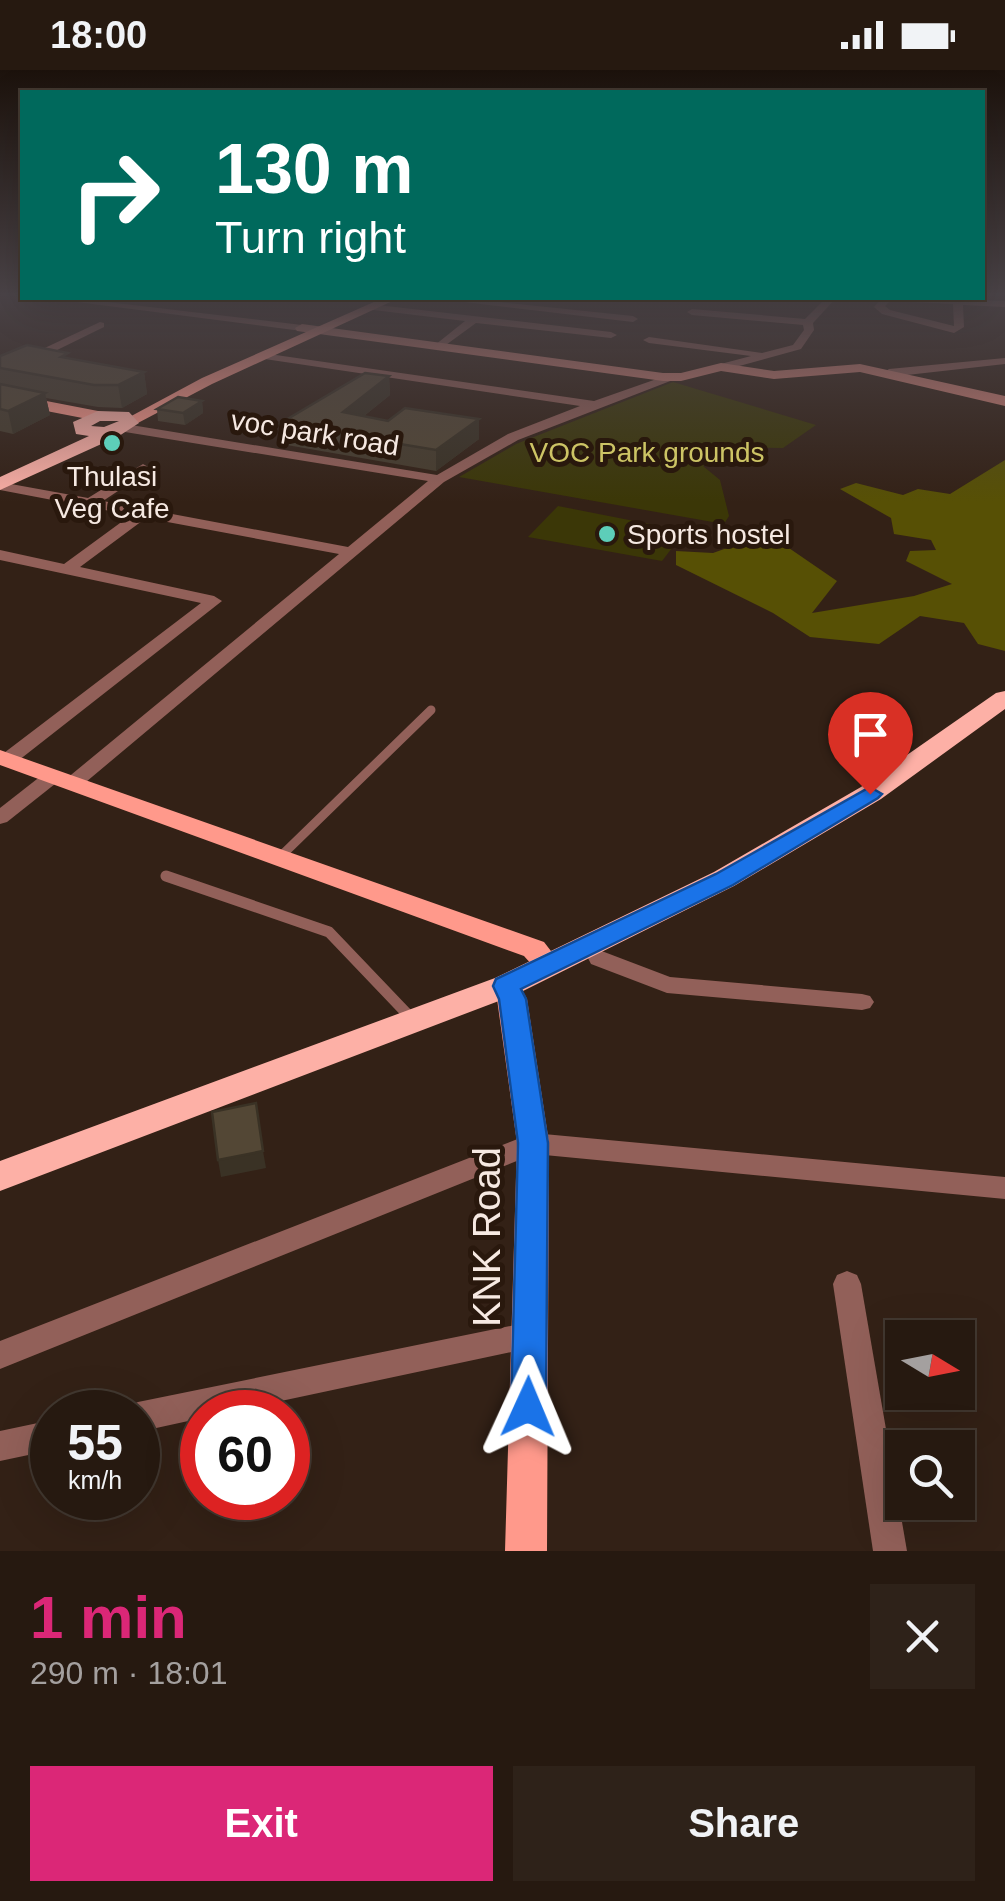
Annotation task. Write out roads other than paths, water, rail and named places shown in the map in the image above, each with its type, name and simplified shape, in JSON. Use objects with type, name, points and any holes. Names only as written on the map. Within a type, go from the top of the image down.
[{"type":"highway","points":[[0,476],[106,424]]},
{"type":"highway","points":[[0,485],[106,424]]},
{"type":"highway","points":[[0,1197],[599,958],[741,885],[882,800],[1003,707]]},
{"type":"highway","points":[[0,1176],[413,1021],[509,992],[548,964],[724,879],[870,794],[1003,707]]},
{"type":"main road","points":[[106,424],[233,364]]},
{"type":"main road","points":[[0,400],[106,424],[243,364]]},
{"type":"main road","points":[[568,364],[672,378],[722,367],[774,375],[842,367],[890,373],[1005,402]]},
{"type":"main road","points":[[4,759],[534,949],[548,964]]},
{"type":"main road","name":"KNK Road","points":[[509,992],[533,1143],[526,1551]]},
{"type":"street","points":[[317,364],[594,405]]},
{"type":"street","points":[[722,367],[732,364]]},
{"type":"street","points":[[890,373],[975,364]]},
{"type":"street","points":[[0,818],[63,779],[353,552],[439,479],[512,437],[672,378]]},
{"type":"street","name":"voc park road","points":[[106,424],[439,479]]},
{"type":"street","points":[[494,434],[512,437]]},
{"type":"street","points":[[90,503],[143,468]]},
{"type":"street","points":[[0,485],[353,552]]},
{"type":"street","points":[[69,568],[143,512]]},
{"type":"street","points":[[0,555],[214,601],[4,759]]},
{"type":"street","points":[[599,958],[667,985],[862,1002]]},
{"type":"street","points":[[0,1356],[533,1143],[1005,1188]]},
{"type":"street","points":[[847,1284],[890,1551]]},
{"type":"street","points":[[160,1412],[530,1335]]},
{"type":"street","points":[[0,1446],[30,1440]]},
{"type":"lane","points":[[281,856],[431,710]]},
{"type":"lane","points":[[166,876],[329,932],[413,1021]]},
{"type":"place","name":"Thulasi Veg Cafe","points":[[112,443]]},
{"type":"place","name":"Sports hostel","points":[[607,534]]},
{"type":"park label","name":"VOC Park grounds","points":[[647,452]]}]
